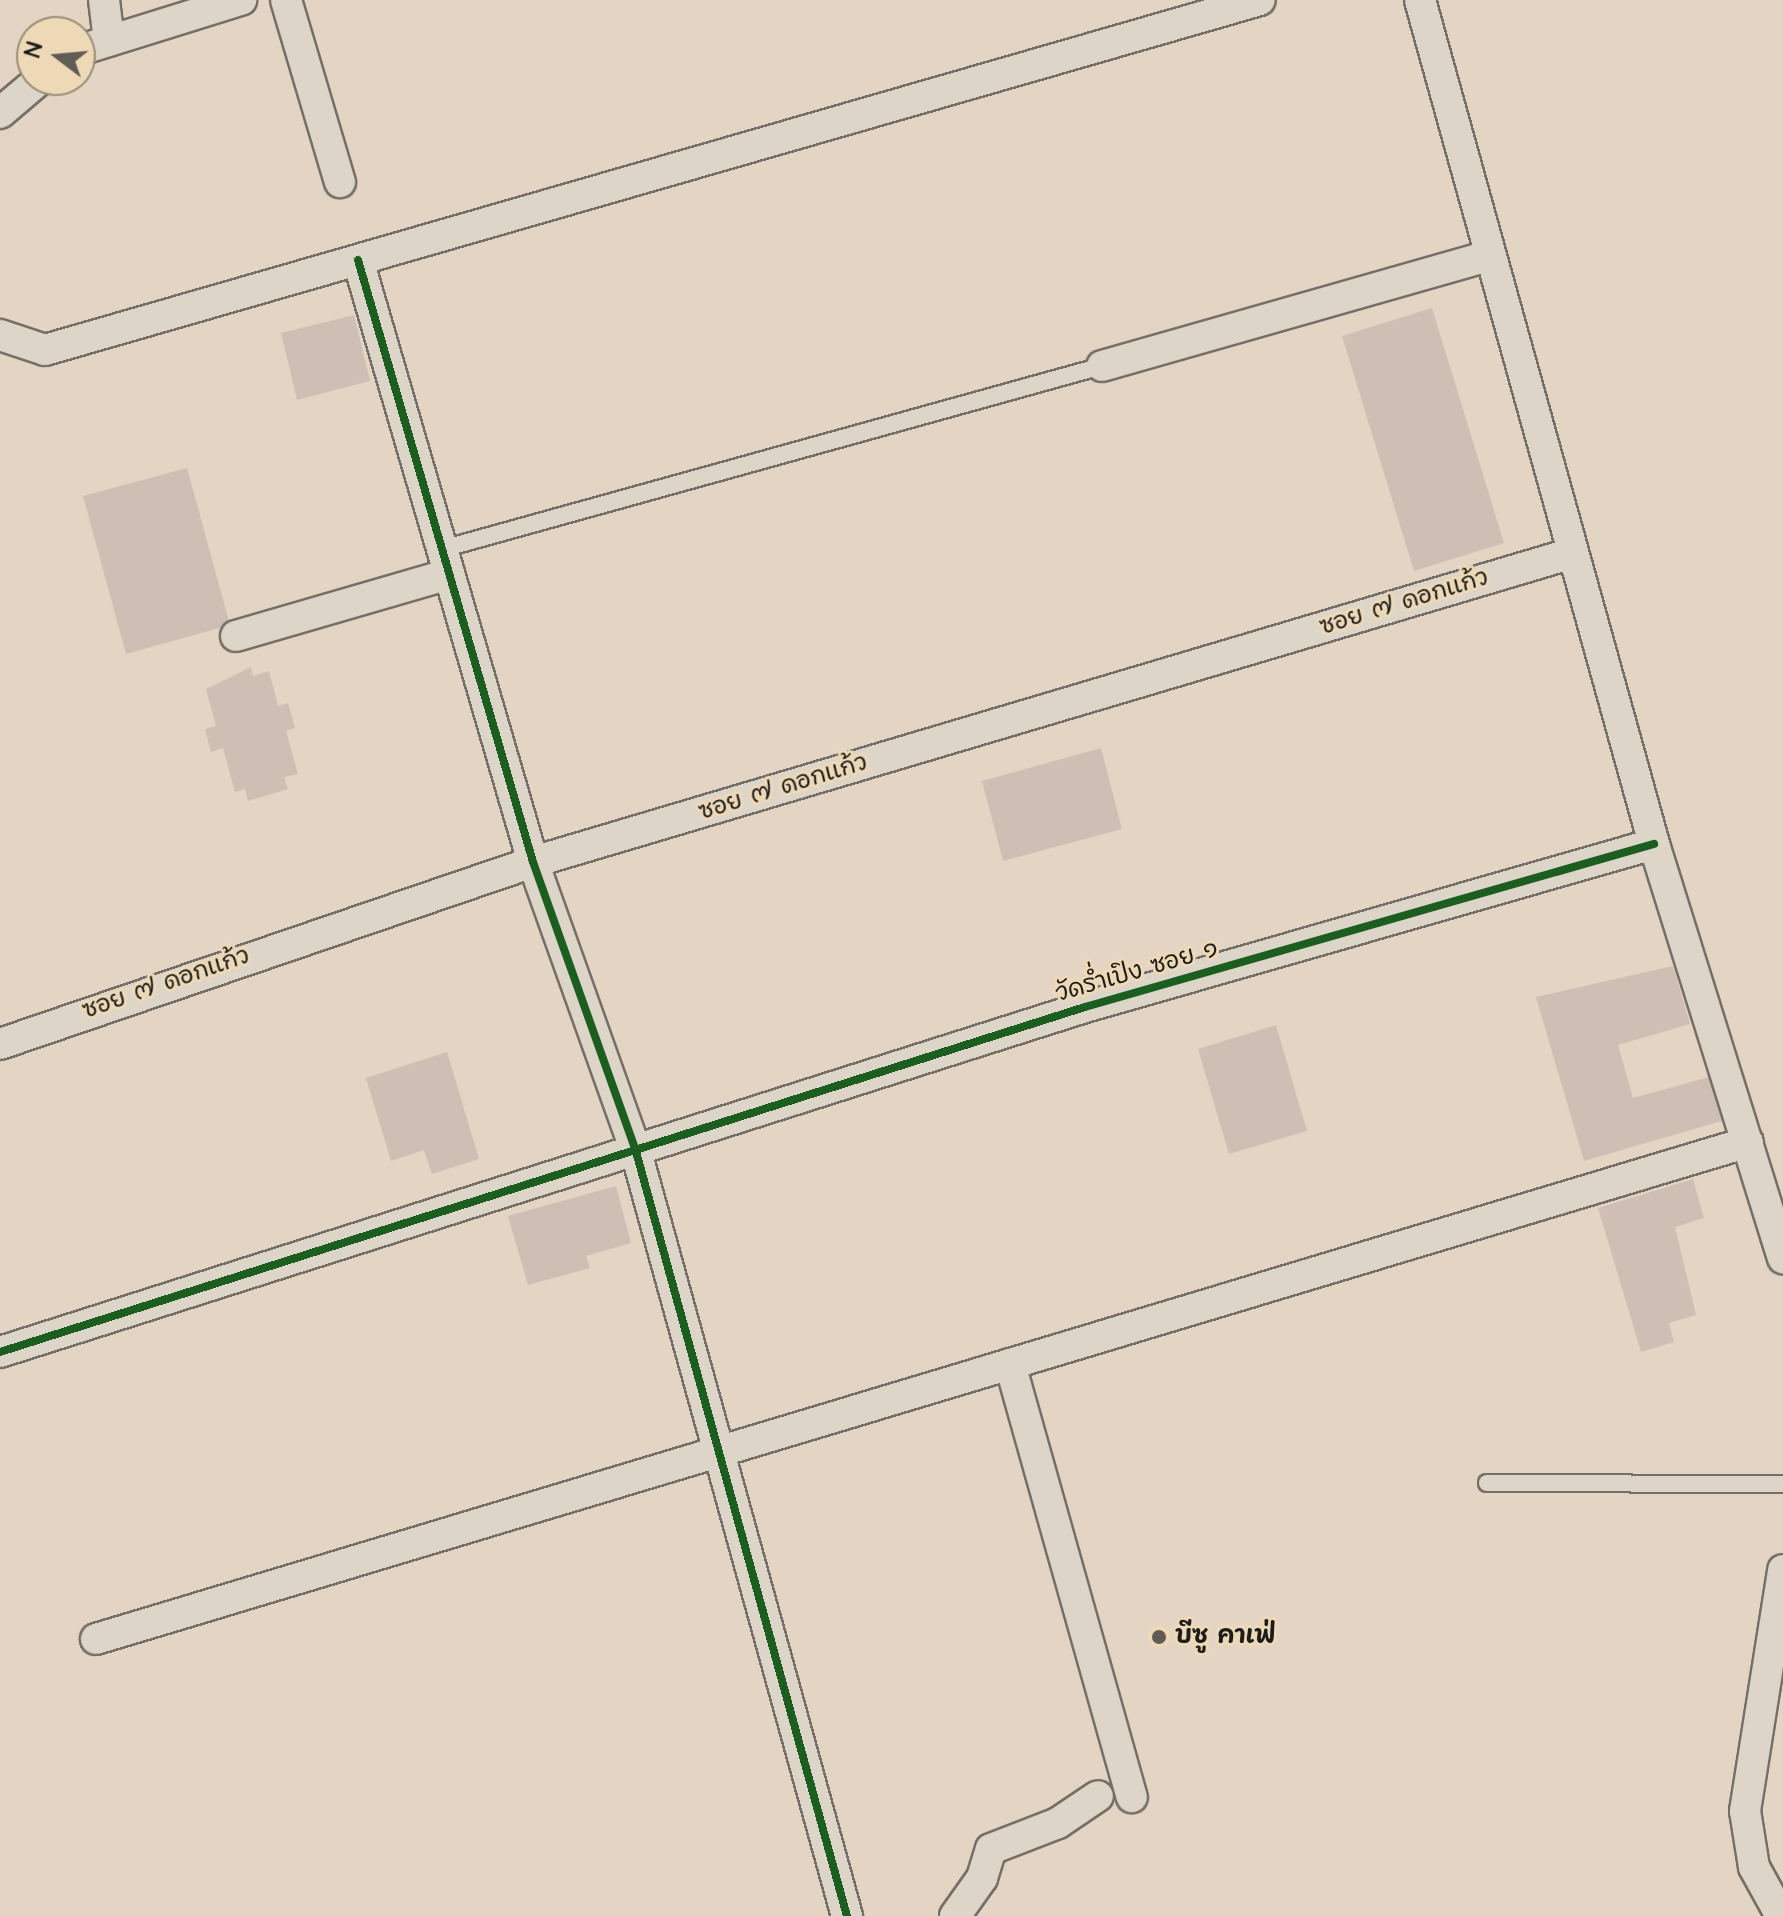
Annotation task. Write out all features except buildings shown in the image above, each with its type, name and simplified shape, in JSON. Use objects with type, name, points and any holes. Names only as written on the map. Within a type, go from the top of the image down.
[{"type":"street","points":[[96,37],[104,0]]},
{"type":"street","points":[[96,45],[241,0]]},
{"type":"street","points":[[286,0],[340,182]]},
{"type":"street","points":[[0,335],[45,350],[1260,0]]},
{"type":"street","points":[[1420,0],[1487,256],[1654,844],[1783,1258]]},
{"type":"street","points":[[0,113],[20,96]]},
{"type":"street","points":[[1102,366],[1487,256]]},
{"type":"street","points":[[358,260],[533,862],[635,1148],[847,1916]]},
{"type":"street","name":"ซอย ๗ ดอกแก้ว","points":[[0,1044],[533,862],[1573,553]]},
{"type":"street","points":[[236,636],[445,561]]},
{"type":"street","name":"วัดร่ำเปิง ซอย ๑","points":[[0,1352],[1085,1007],[1654,844]]},
{"type":"street","points":[[96,1639],[1748,1142]]},
{"type":"street","points":[[1010,1364],[1132,1797]]},
{"type":"street","points":[[1781,1916],[1754,1867],[1745,1811],[1783,1570]]},
{"type":"street","points":[[955,1916],[982,1878],[991,1849],[1058,1823],[1098,1796]]},
{"type":"lane","points":[[445,561],[1102,366]]},
{"type":"lane","points":[[1487,1483],[1783,1484]]},
{"type":"cycle path","points":[[358,260],[533,862],[635,1148],[847,1916]]},
{"type":"cycle path","points":[[0,1352],[1085,1007],[1654,844]]},
{"type":"place","name":"บีซู คาเฟ่","points":[[1159,1637]]}]
